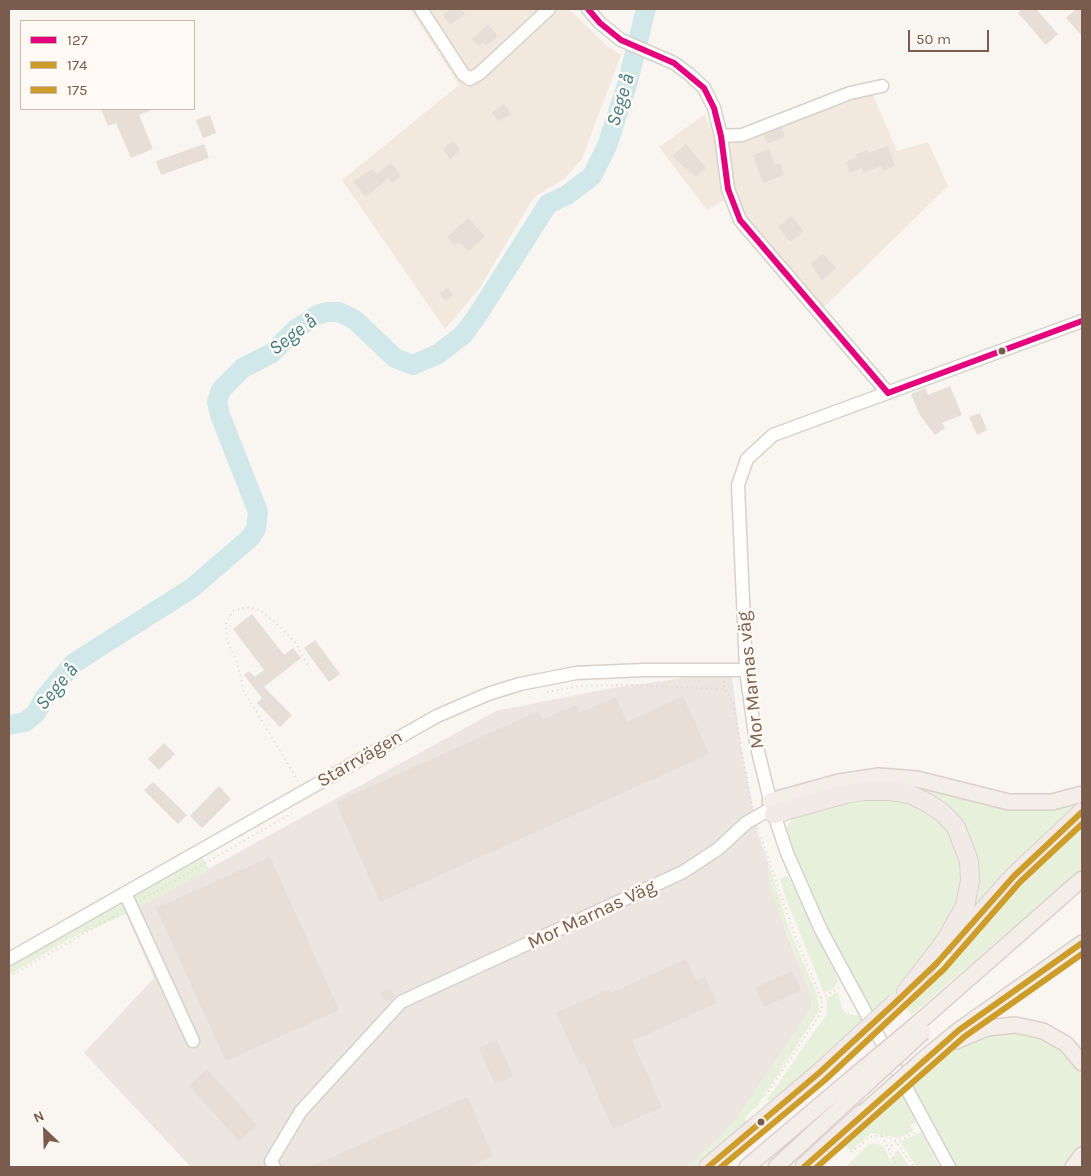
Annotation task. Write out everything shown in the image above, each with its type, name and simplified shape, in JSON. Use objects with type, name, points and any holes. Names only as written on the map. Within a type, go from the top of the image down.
[{"type":"highway","points":[[772,808],[878,790],[898,791],[920,798],[943,813],[953,823],[967,851],[970,871],[968,892],[956,925],[901,998]]},
{"type":"highway","points":[[707,1167],[819,1073],[937,964],[1021,869],[1082,812]]},
{"type":"highway","points":[[804,1167],[864,1112]]},
{"type":"main road","points":[[772,808],[839,782],[879,776],[917,779],[1008,802],[1052,802],[1082,794]]},
{"type":"main road","points":[[920,1028],[1082,879]]},
{"type":"main road","points":[[747,1167],[845,1094],[1082,890]]},
{"type":"main road","points":[[864,1112],[959,1030],[1082,943]]},
{"type":"main road","points":[[926,1058],[971,1034],[988,1028],[1015,1025],[1037,1030],[1055,1037],[1066,1044],[1082,1063]]},
{"type":"main road","points":[[776,1167],[845,1094]]},
{"type":"main road","points":[[1073,1167],[1082,1155]]},
{"type":"street","points":[[421,9],[463,74],[470,79],[480,73],[550,9]]},
{"type":"street","points":[[588,9],[600,23],[621,40],[674,63],[704,88],[714,108],[722,136],[728,189],[740,220],[888,393]]},
{"type":"street","points":[[722,136],[742,135],[850,93],[882,86]]},
{"type":"street","name":"Mor Marnas väg","points":[[949,1167],[849,982],[798,879],[772,808],[756,742],[746,670],[738,485],[747,459],[773,435],[1082,321]]},
{"type":"street","name":"Starrvägen","points":[[9,959],[437,716],[488,694],[520,684],[576,673],[643,670],[746,670]]},
{"type":"street","name":"Mor Marnas Väg","points":[[274,1167],[271,1161],[300,1111],[400,1002],[683,872],[706,858],[754,818],[772,808]]},
{"type":"street","points":[[125,893],[193,1041]]},
{"type":"path","points":[[304,792],[244,691],[237,662],[228,640],[226,623],[233,611],[247,607],[260,610],[296,643],[309,668]]},
{"type":"path","points":[[724,671],[724,689],[733,702],[754,818],[794,933],[821,998],[822,1008],[818,1017],[764,1098]]},
{"type":"path","points":[[544,692],[579,686],[634,684],[724,689]]},
{"type":"path","points":[[9,976],[293,813]]},
{"type":"path","points":[[821,998],[849,982]]},
{"type":"path","points":[[890,1152],[890,1146],[896,1141],[928,1126]]},
{"type":"path","points":[[882,1135],[898,1167]]},
{"type":"path","points":[[851,1152],[869,1137],[882,1135],[896,1141],[914,1167]]},
{"type":"shaded area","points":[[410,9],[569,9],[607,46],[621,55],[582,159],[564,179],[534,197],[479,289],[445,329],[342,180],[459,85]]},
{"type":"shaded area","points":[[872,93],[897,151],[928,142],[948,186],[822,309],[741,212],[723,201],[707,210],[659,147],[705,114],[715,141],[741,141]]},
{"type":"shaded area","points":[[726,672],[732,678],[741,747],[758,834],[769,865],[768,877],[787,935],[812,997],[811,1009],[740,1114],[721,1137],[686,1167],[191,1167],[84,1053],[154,978],[126,914],[496,711],[612,688]]},
{"type":"green space","points":[[892,781],[941,790],[1082,800],[1082,805],[966,921],[961,825]]},
{"type":"green space","points":[[903,796],[944,821],[964,866],[956,913],[905,984],[873,1015],[825,927],[796,861],[786,828],[796,814],[850,797]]},
{"type":"green space","points":[[1082,819],[1082,868],[911,1015],[905,1006],[986,914]]},
{"type":"green space","points":[[202,856],[209,870],[126,914],[69,939],[9,975],[9,963],[118,906]]},
{"type":"green space","points":[[769,865],[789,929],[817,994],[819,1011],[758,1105],[744,1118],[747,1122],[696,1167],[686,1167],[721,1137],[740,1114],[811,1009],[812,997],[774,899],[768,877]]},
{"type":"green space","points":[[788,876],[838,979],[835,987],[824,993],[784,893],[780,879]]},
{"type":"green space","points":[[838,992],[842,1009],[847,1014],[860,1016],[864,1023],[770,1104],[767,1100],[826,1015],[827,998]]},
{"type":"green space","points":[[1026,1032],[1058,1046],[1076,1065],[1082,1077],[1082,1144],[1065,1167],[957,1167],[910,1080],[939,1056],[972,1038],[983,1034]]},
{"type":"green space","points":[[899,1089],[916,1122],[910,1125],[913,1131],[899,1138],[872,1133],[850,1151],[845,1145],[860,1125]]},
{"type":"green space","points":[[921,1132],[939,1167],[917,1167],[900,1142]]},
{"type":"green space","points":[[875,1143],[884,1147],[890,1161],[898,1150],[910,1167],[845,1167],[870,1144]]},
{"type":"building","points":[[451,9],[461,9],[465,14],[450,25],[443,15]]},
{"type":"building","points":[[1022,9],[1036,9],[1058,34],[1046,45],[1018,13]]},
{"type":"building","points":[[1076,9],[1082,9],[1082,36],[1066,18]]},
{"type":"building","points":[[488,25],[498,36],[486,46],[483,42],[479,46],[472,39]]},
{"type":"building","points":[[504,104],[512,115],[498,121],[492,113]]},
{"type":"building","points":[[101,110],[152,110],[139,115],[153,149],[131,158],[116,123],[108,126]]},
{"type":"building","points":[[210,115],[216,133],[203,138],[196,120]]},
{"type":"building","points":[[782,128],[785,137],[767,144],[764,135]]},
{"type":"building","points":[[453,141],[460,150],[450,159],[443,149]]},
{"type":"building","points":[[204,144],[209,158],[161,175],[156,161]]},
{"type":"building","points":[[686,144],[706,168],[696,177],[672,156]]},
{"type":"building","points":[[888,146],[895,166],[883,171],[881,166],[863,173],[862,168],[850,173],[846,162],[857,157],[856,154],[867,150],[868,153]]},
{"type":"building","points":[[769,149],[775,165],[780,163],[784,175],[763,183],[753,155]]},
{"type":"building","points":[[391,163],[401,176],[392,183],[388,178],[366,197],[353,182],[372,169],[377,174]]},
{"type":"building","points":[[791,216],[804,231],[791,242],[778,227]]},
{"type":"building","points":[[468,218],[485,236],[469,251],[459,242],[455,246],[447,237]]},
{"type":"building","points":[[823,254],[836,268],[822,280],[811,264]]},
{"type":"building","points":[[447,287],[453,295],[446,301],[440,294]]},
{"type":"building","points":[[950,386],[962,415],[942,423],[945,428],[935,435],[919,414],[911,394],[925,388],[928,395]]},
{"type":"building","points":[[980,413],[987,430],[977,435],[969,417]]},
{"type":"building","points":[[252,614],[284,655],[293,648],[301,658],[264,687],[292,715],[280,727],[257,703],[262,698],[244,675],[249,671],[255,677],[264,670],[233,629]]},
{"type":"building","points":[[315,640],[340,674],[329,682],[304,648]]},
{"type":"building","points":[[683,696],[709,754],[380,902],[336,802],[539,711],[542,720],[576,705],[579,713],[616,697],[627,722]]},
{"type":"building","points":[[164,743],[175,754],[159,770],[148,759]]},
{"type":"building","points":[[153,782],[187,815],[178,824],[144,790]]},
{"type":"building","points":[[219,786],[231,799],[202,828],[190,816]]},
{"type":"building","points":[[270,857],[339,1010],[226,1061],[156,908]]},
{"type":"building","points":[[686,959],[696,981],[705,977],[717,1003],[632,1041],[662,1107],[613,1129],[584,1063],[580,1065],[556,1013],[609,989],[611,993]]},
{"type":"building","points":[[792,971],[801,990],[764,1007],[755,988]]},
{"type":"building","points":[[390,989],[393,990],[393,1000],[386,1001],[383,1000],[382,993],[383,990]]},
{"type":"building","points":[[497,1040],[513,1076],[495,1084],[479,1048]]},
{"type":"building","points":[[207,1069],[257,1125],[239,1141],[189,1086]]},
{"type":"building","points":[[467,1097],[493,1156],[468,1167],[310,1167]]},
{"type":"waterway","name":"Sege å","points":[[9,725],[25,722],[36,713],[45,697],[74,663],[192,588],[250,538],[256,529],[258,512],[220,415],[217,402],[221,390],[243,368],[272,353],[296,329],[317,315],[327,312],[339,312],[355,320],[395,358],[413,365],[438,354],[463,335],[548,204],[567,195],[592,176],[607,146],[627,85],[646,9]]},
{"type":"transit line","name":"127","points":[[588,9],[600,23],[621,40],[674,63],[704,88],[714,108],[721,136],[728,189],[740,220],[888,393]]},
{"type":"transit line","name":"127","points":[[888,393],[1082,321]]},
{"type":"transit line","name":"174","points":[[708,1167],[819,1073],[895,1003],[937,963],[1014,876],[1082,812]]},
{"type":"transit line","name":"175","points":[[721,1167],[825,1080],[944,969],[1020,882],[1082,824]]},
{"type":"transit line","name":"174","points":[[804,1167],[959,1030],[1082,943]]},
{"type":"transit line","name":"175","points":[[817,1167],[964,1037],[1082,954]]}]
